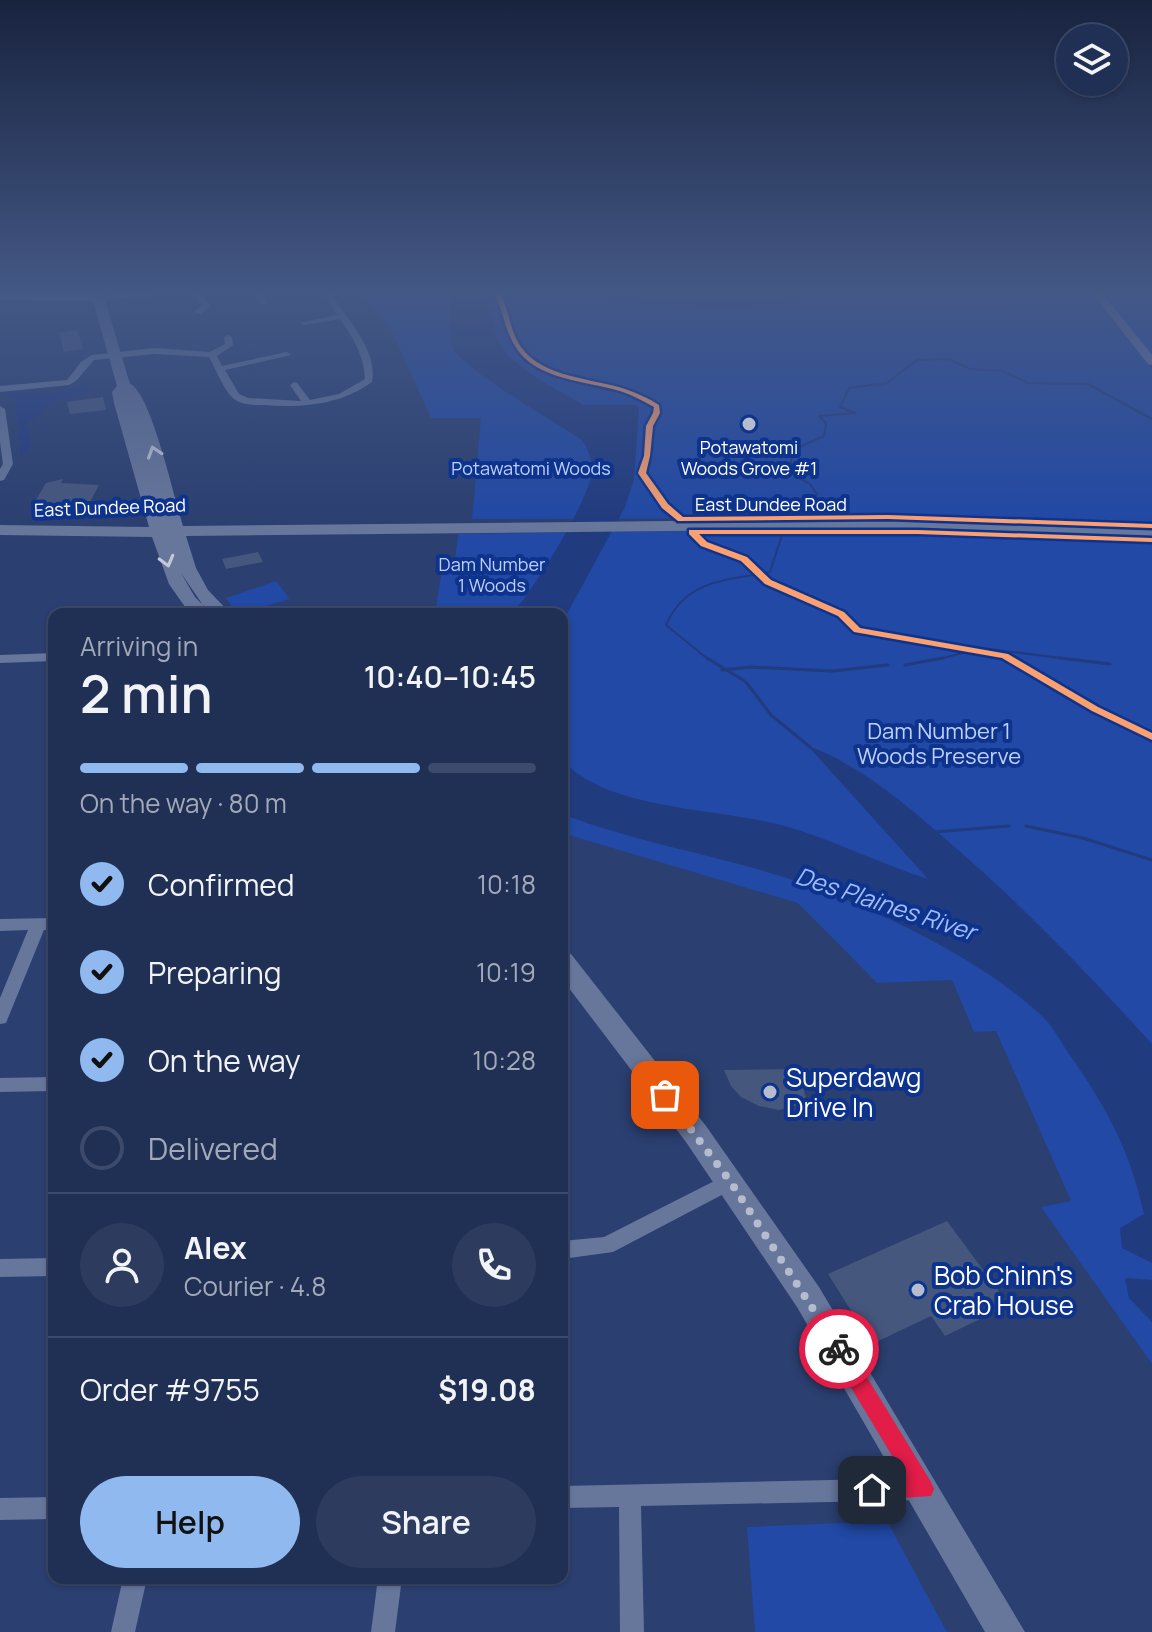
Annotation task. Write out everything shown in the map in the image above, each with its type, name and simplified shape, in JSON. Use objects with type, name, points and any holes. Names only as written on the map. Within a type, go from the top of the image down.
[{"type":"main road","points":[[119,370],[124,387]]},
{"type":"main road","points":[[124,387],[132,390],[142,414],[178,528],[187,568],[201,593],[216,608]]},
{"type":"main road","points":[[124,387],[119,392],[124,414],[171,578],[195,608]]},
{"type":"main road","name":"East Dundee Road","points":[[0,530],[44,533],[453,522],[485,526]]},
{"type":"main road","name":"East Dundee Road","points":[[178,528],[227,532],[622,524],[863,524],[1152,533]]},
{"type":"main road","points":[[201,593],[195,547],[204,539],[227,532]]},
{"type":"main road","points":[[568,969],[730,1181],[808,1297],[1006,1632]]},
{"type":"street","points":[[0,389],[69,382],[77,378],[82,370]]},
{"type":"street","points":[[219,370],[236,396],[246,401],[307,403],[334,400],[358,390],[369,380],[370,370]]},
{"type":"street","points":[[294,385],[307,403]]},
{"type":"street","points":[[0,409],[8,464],[0,478]]},
{"type":"street","points":[[0,659],[48,657]]},
{"type":"street","points":[[0,925],[46,924],[0,1018]]},
{"type":"street","points":[[0,1085],[48,1084]]},
{"type":"street","points":[[568,1249],[606,1246],[730,1181]]},
{"type":"street","points":[[0,1268],[48,1267]]},
{"type":"street","points":[[568,1497],[924,1489]]},
{"type":"street","points":[[630,1495],[632,1632]]},
{"type":"street","points":[[0,1509],[48,1508]]},
{"type":"street","points":[[123,1632],[134,1584]]},
{"type":"street","points":[[383,1632],[389,1584]]},
{"type":"green space","name":"Potawatomi Woods","points":[[409,370],[1152,370],[1152,528],[826,518],[472,519],[481,418],[431,418]]},
{"type":"green space","name":"Dam Number 1 Woods Preserve","points":[[821,529],[1152,539],[1152,1364],[1041,1207],[1071,1201],[996,1031],[974,1032],[952,980],[877,983],[798,903],[568,835],[568,608],[436,608],[441,575],[454,568],[458,534]]},
{"type":"green space","points":[[276,581],[290,599],[258,608],[233,608],[226,598]]},
{"type":"green space","points":[[887,1521],[947,1632],[755,1632],[747,1527]]},
{"type":"water","points":[[476,370],[526,370],[583,405],[634,405],[639,408],[634,479],[625,507],[568,612],[568,608],[517,608],[534,585],[582,502],[592,470],[589,454],[582,440]]},
{"type":"water","points":[[87,385],[90,391],[50,402],[41,415],[27,421],[31,448],[21,456],[15,398],[0,393],[46,395]]},
{"type":"water","name":"Des Plaines River","points":[[808,746],[865,775],[949,842],[1054,940],[1152,1044],[1152,1263],[1122,1248],[1120,1228],[1144,1214],[1131,1168],[1114,1128],[1053,1029],[1017,994],[918,933],[810,886],[568,816],[568,764],[581,776],[606,789],[666,805],[785,826],[928,879]]},
{"type":"water","points":[[1125,1278],[1152,1280],[1152,1322],[1129,1298]]},
{"type":"building","points":[[103,397],[106,410],[70,414],[67,402]]},
{"type":"building","points":[[63,479],[61,483],[99,485],[89,504],[34,503],[46,483]]},
{"type":"building","points":[[258,552],[263,562],[226,569],[222,559]]},
{"type":"building","name":"Superdawg Drive In","points":[[799,1069],[807,1103],[779,1110],[759,1106],[741,1097],[731,1086],[724,1070]]},
{"type":"building","name":"Bob Chinn's Crab House","points":[[947,1221],[1009,1305],[945,1336],[931,1316],[872,1344],[828,1274]]},
{"type":"waterway","points":[[777,513],[802,507],[817,494],[810,484],[789,472],[793,450],[824,436],[826,423],[819,416],[855,413],[840,407],[849,388],[887,383],[904,370]]},
{"type":"waterway","points":[[989,370],[1002,371],[1028,383],[1088,384],[1152,419]]},
{"type":"waterway","points":[[765,573],[770,572],[781,538]]},
{"type":"waterway","points":[[709,660],[666,625],[681,602],[701,588],[753,575]]},
{"type":"waterway","points":[[981,648],[1077,660]]},
{"type":"waterway","points":[[936,660],[966,652]]},
{"type":"waterway","points":[[707,658],[726,670]]},
{"type":"waterway","points":[[905,665],[943,658]]},
{"type":"waterway","points":[[1060,658],[1110,664]]},
{"type":"waterway","points":[[726,670],[750,667],[832,671],[888,665]]},
{"type":"waterway","points":[[726,670],[746,682],[771,715],[810,747]]},
{"type":"waterway","points":[[934,832],[1009,826]]},
{"type":"waterway","points":[[1026,826],[1083,838],[1152,860]]},
{"type":"cycle path","points":[[548,370],[623,390],[657,406],[650,426],[642,473],[665,506],[681,519],[888,517],[1152,526]]},
{"type":"cycle path","points":[[692,532],[704,544],[744,559],[768,582],[841,614],[857,630],[1005,656],[1095,709],[1152,737]]},
{"type":"cycle path","points":[[692,532],[918,532],[1152,540]]},
{"type":"way so far","points":[[665,1095],[730,1181],[839,1349]]},
{"type":"place","name":"Potawatomi Woods Grove #1","points":[[749,424]]},
{"type":"place","name":"Superdawg Drive In","points":[[770,1092]]},
{"type":"place","name":"Bob Chinn's Crab House","points":[[918,1290]]},
{"type":"route","points":[[839,1349],[924,1489],[872,1490]]},
{"type":"park label","name":"Dam Number 1 Woods","points":[[492,574]]}]
